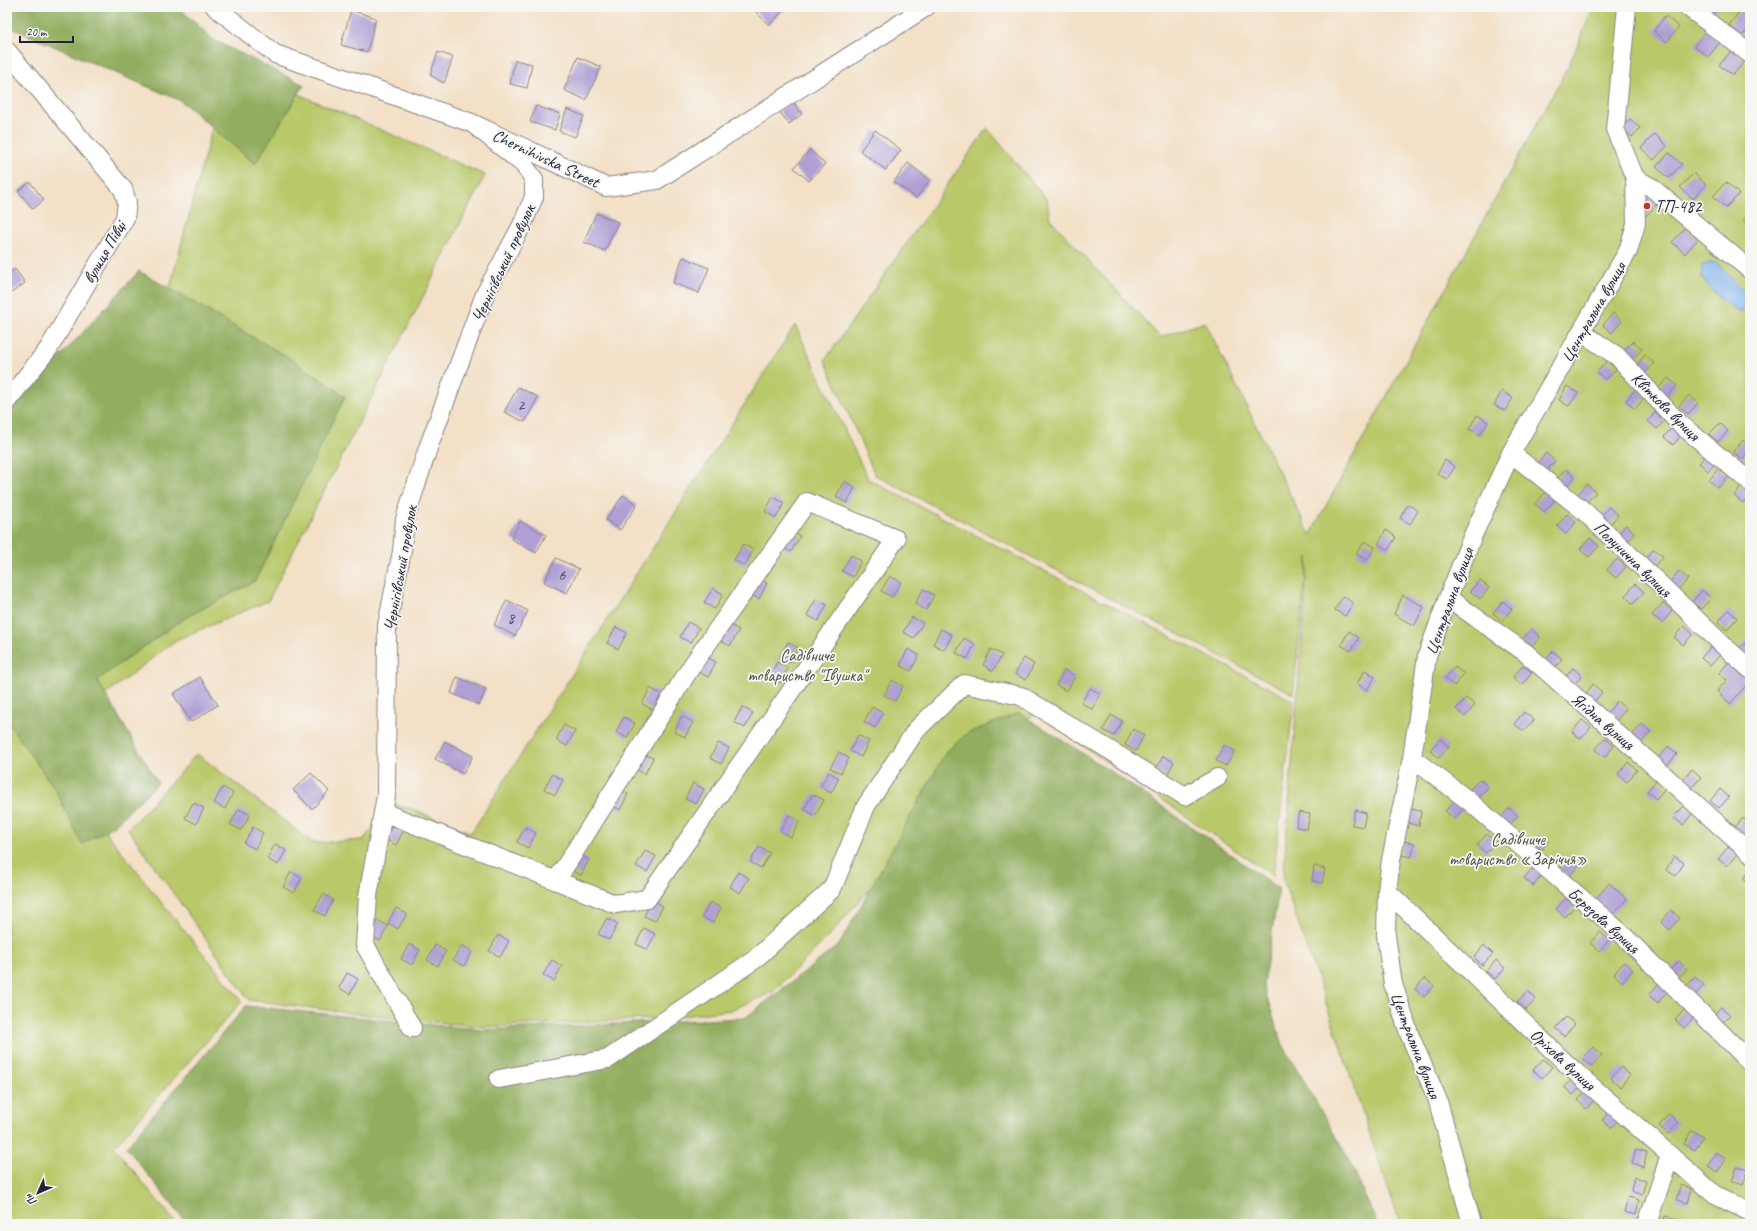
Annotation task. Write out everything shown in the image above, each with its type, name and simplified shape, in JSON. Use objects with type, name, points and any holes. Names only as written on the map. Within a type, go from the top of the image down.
[{"type":"street","name":"Chernihivska Street","points":[[218,8],[275,54],[472,123],[606,186],[657,180],[926,7]]},
{"type":"street","name":"Центральна вулиця","points":[[1472,1224],[1437,1098],[1410,1036],[1393,984],[1386,935],[1387,892],[1391,860],[1412,758],[1427,656],[1448,598],[1473,535],[1511,453],[1628,251],[1636,224],[1635,178],[1615,129],[1627,7]]},
{"type":"street","points":[[1688,7],[1750,54]]},
{"type":"street","name":"вулиця Півці","points":[[7,51],[122,189],[127,202],[125,218],[49,348],[7,401]]},
{"type":"street","name":"Чернігівський провулок","points":[[412,1028],[365,945],[368,896],[386,796],[387,625],[402,551],[405,519],[428,448],[485,294],[522,225],[534,198],[534,179],[522,164],[472,123]]},
{"type":"street","points":[[1635,178],[1651,187],[1750,270]]},
{"type":"street","name":"Квіткова вулиця","points":[[1581,332],[1617,356],[1679,423],[1750,482]]},
{"type":"street","name":"Полунична вулиця","points":[[1511,453],[1584,511],[1724,646],[1750,669]]},
{"type":"street","points":[[383,812],[556,881],[616,904],[647,899],[896,539],[807,502],[694,664],[556,881]]},
{"type":"street","name":"Ягідна вулиця","points":[[1448,598],[1526,653],[1750,853]]},
{"type":"street","points":[[499,1079],[608,1059],[754,960],[832,889],[866,806],[916,730],[964,684],[1021,696],[1185,796],[1217,778]]},
{"type":"street","name":"Березова вулиця","points":[[1412,758],[1469,801],[1620,932],[1750,1062]]},
{"type":"street","name":"Оріхова вулиця","points":[[1387,892],[1572,1069],[1715,1195],[1750,1212]]},
{"type":"street","points":[[1647,1224],[1670,1155]]},
{"type":"green space","points":[[7,7],[178,7],[214,40],[304,85],[255,164],[181,101],[7,26]]},
{"type":"green space","name":"Садівниче товариство «Заріччя»","points":[[1594,7],[1750,7],[1750,1224],[1400,1224],[1283,880],[1308,557],[1293,694],[875,475],[825,360],[987,128],[1047,200],[1050,219],[1160,337],[1205,322],[1310,535],[1568,67]]},
{"type":"green space","points":[[229,64],[485,175],[268,601],[176,640],[84,711],[76,794],[161,902],[242,1001],[114,1147],[175,1222],[175,1224],[7,1224],[7,453],[166,302]]},
{"type":"green space","points":[[139,271],[291,359],[345,396],[255,581],[183,619],[97,680],[158,783],[113,826],[82,844],[55,789],[7,721],[7,415]]},
{"type":"green space","name":"Садівниче товариство \"Івушка\"","points":[[795,325],[868,479],[1294,701],[1273,876],[1035,713],[981,759],[829,936],[773,992],[731,1010],[666,1018],[483,1027],[350,1013],[249,1000],[128,829],[197,754],[313,843],[363,840],[392,804],[412,809],[471,833]]},
{"type":"green space","points":[[1019,713],[1086,755],[1151,799],[1279,889],[1263,986],[1283,1045],[1350,1161],[1377,1224],[185,1224],[185,1221],[126,1147],[246,1006],[483,1030],[745,1018],[839,945],[946,752],[968,733]]},
{"type":"water","points":[[1716,262],[1748,297],[1742,313],[1720,299],[1702,278],[1702,265]]},
{"type":"building","points":[[787,7],[769,25],[752,8]]},
{"type":"building","points":[[1706,7],[1719,7],[1714,13]]},
{"type":"building","points":[[351,10],[376,18],[367,52],[341,45]]},
{"type":"building","points":[[1741,10],[1750,17],[1750,26],[1742,36],[1729,25]]},
{"type":"building","points":[[1665,16],[1679,27],[1667,42],[1654,31]]},
{"type":"building","points":[[1706,31],[1720,42],[1708,57],[1694,46]]},
{"type":"building","points":[[1732,50],[1745,61],[1733,75],[1719,65]]},
{"type":"building","points":[[438,52],[453,57],[444,83],[430,75]]},
{"type":"building","points":[[578,57],[601,67],[586,100],[564,90]]},
{"type":"building","points":[[515,60],[532,64],[527,88],[510,84]]},
{"type":"building","points":[[792,101],[802,114],[789,124],[779,111]]},
{"type":"building","points":[[536,106],[560,114],[555,130],[530,122]]},
{"type":"building","points":[[567,109],[584,116],[575,137],[559,131]]},
{"type":"building","points":[[1630,119],[1640,128],[1632,137],[1622,128]]},
{"type":"building","points":[[875,130],[901,150],[886,170],[860,151]]},
{"type":"building","points":[[1655,134],[1667,146],[1654,160],[1641,148]]},
{"type":"building","points":[[810,150],[825,164],[809,181],[794,168]]},
{"type":"building","points":[[1669,153],[1682,164],[1669,178],[1656,167]]},
{"type":"building","points":[[908,163],[930,180],[916,198],[894,182]]},
{"type":"building","points":[[1694,173],[1706,185],[1693,199],[1680,187]]},
{"type":"building","points":[[30,182],[44,200],[33,209],[18,191]]},
{"type":"building","points":[[1726,182],[1739,194],[1726,208],[1713,196]]},
{"type":"building","name":"ТП-482","points":[[1648,196],[1657,205],[1646,216],[1638,208]]},
{"type":"building","points":[[596,213],[618,222],[605,251],[584,242]]},
{"type":"building","points":[[1750,213],[1750,227],[1743,221]]},
{"type":"building","points":[[1685,228],[1698,239],[1685,254],[1672,242]]},
{"type":"building","points":[[683,257],[709,268],[699,293],[673,283]]},
{"type":"building","points":[[15,269],[25,283],[7,296],[7,275]]},
{"type":"building","points":[[1613,313],[1622,321],[1612,333],[1603,325]]},
{"type":"building","points":[[1633,341],[1642,349],[1632,360],[1623,352]]},
{"type":"building","points":[[1645,355],[1654,363],[1644,375],[1635,367]]},
{"type":"building","points":[[1607,361],[1616,369],[1606,380],[1597,372]]},
{"type":"building","points":[[1668,378],[1677,385],[1667,397],[1658,389]]},
{"type":"building","points":[[1567,386],[1578,393],[1569,406],[1559,400]]},
{"type":"building","points":[[518,387],[538,397],[525,422],[504,412]]},
{"type":"building","points":[[1636,389],[1645,397],[1635,409],[1626,401]]},
{"type":"building","points":[[1502,391],[1513,398],[1505,411],[1494,405]]},
{"type":"building","points":[[1689,395],[1698,403],[1688,414],[1679,406]]},
{"type":"building","points":[[1658,409],[1667,417],[1657,429],[1648,421]]},
{"type":"building","points":[[1477,415],[1488,422],[1480,435],[1469,429]]},
{"type":"building","points":[[1720,423],[1728,431],[1718,442],[1709,434]]},
{"type":"building","points":[[1674,425],[1683,433],[1673,445],[1664,437]]},
{"type":"building","points":[[1743,440],[1750,446],[1750,451],[1742,459],[1733,452]]},
{"type":"building","points":[[1709,452],[1718,460],[1708,471],[1699,463]]},
{"type":"building","points":[[1546,453],[1555,461],[1545,473],[1536,465]]},
{"type":"building","points":[[1445,460],[1455,467],[1447,479],[1437,474]]},
{"type":"building","points":[[1719,468],[1729,476],[1718,488],[1709,480]]},
{"type":"building","points":[[1566,469],[1575,477],[1564,489],[1555,481]]},
{"type":"building","points":[[844,481],[855,487],[847,503],[836,497]]},
{"type":"building","points":[[1587,484],[1596,492],[1586,503],[1577,495]]},
{"type":"building","points":[[1744,484],[1750,490],[1750,495],[1743,503],[1734,496]]},
{"type":"building","points":[[1546,492],[1555,500],[1544,512],[1535,504]]},
{"type":"building","points":[[623,495],[637,505],[620,530],[606,520]]},
{"type":"building","points":[[773,497],[784,503],[776,518],[765,512]]},
{"type":"building","points":[[1408,504],[1418,511],[1410,524],[1400,518]]},
{"type":"building","points":[[1609,507],[1618,515],[1608,527],[1599,519]]},
{"type":"building","points":[[1567,514],[1576,522],[1566,534],[1557,526]]},
{"type":"building","points":[[520,521],[546,535],[536,553],[511,539]]},
{"type":"building","points":[[1626,525],[1635,533],[1625,545],[1616,537]]},
{"type":"building","points":[[789,530],[800,536],[791,552],[780,546]]},
{"type":"building","points":[[1386,530],[1396,537],[1388,550],[1378,544]]},
{"type":"building","points":[[1590,538],[1599,546],[1589,557],[1580,549]]},
{"type":"building","points":[[1365,541],[1375,547],[1367,560],[1356,554]]},
{"type":"building","points":[[743,544],[753,550],[745,566],[734,560]]},
{"type":"building","points":[[1654,549],[1663,556],[1653,568],[1644,560]]},
{"type":"building","points":[[851,555],[861,561],[853,577],[842,571]]},
{"type":"building","points":[[556,558],[579,569],[567,593],[544,582]]},
{"type":"building","points":[[1617,559],[1626,567],[1616,578],[1607,570]]},
{"type":"building","points":[[1679,571],[1688,579],[1677,591],[1669,583]]},
{"type":"building","points":[[890,576],[901,582],[892,597],[881,591]]},
{"type":"building","points":[[757,578],[767,583],[759,599],[748,593]]},
{"type":"building","points":[[1480,580],[1489,588],[1480,599],[1470,591]]},
{"type":"building","points":[[1635,584],[1644,592],[1633,604],[1625,596]]},
{"type":"building","points":[[713,588],[723,594],[715,609],[704,603]]},
{"type":"building","points":[[923,589],[934,595],[926,610],[915,604]]},
{"type":"building","points":[[1702,590],[1711,598],[1701,609],[1692,602]]},
{"type":"building","points":[[1403,595],[1424,607],[1414,626],[1394,614]]},
{"type":"building","points":[[1343,596],[1353,603],[1345,616],[1335,610]]},
{"type":"building","points":[[816,599],[827,605],[818,621],[807,615]]},
{"type":"building","points":[[507,600],[528,611],[515,636],[494,625]]},
{"type":"building","points":[[1503,601],[1512,609],[1502,621],[1493,613]]},
{"type":"building","points":[[1663,603],[1672,611],[1662,623],[1652,615]]},
{"type":"building","points":[[1728,610],[1737,618],[1727,630],[1718,622]]},
{"type":"building","points":[[912,617],[923,623],[914,638],[903,632]]},
{"type":"building","points":[[688,622],[699,628],[691,643],[680,637]]},
{"type":"building","points":[[728,624],[739,630],[730,646],[719,640]]},
{"type":"building","points":[[1684,626],[1693,634],[1683,645],[1674,637]]},
{"type":"building","points":[[616,627],[627,633],[618,649],[607,643]]},
{"type":"building","points":[[941,629],[952,635],[944,650],[933,644]]},
{"type":"building","points":[[1531,629],[1540,637],[1530,649],[1521,641]]},
{"type":"building","points":[[1349,631],[1359,638],[1351,651],[1341,645]]},
{"type":"building","points":[[1750,637],[1750,655],[1749,656],[1740,648]]},
{"type":"building","points":[[964,638],[975,644],[967,659],[956,653]]},
{"type":"building","points":[[788,642],[798,648],[790,663],[779,658]]},
{"type":"building","points":[[1711,647],[1720,655],[1710,666],[1701,658]]},
{"type":"building","points":[[908,649],[919,655],[911,671],[900,665]]},
{"type":"building","points":[[991,649],[1002,655],[993,671],[983,665]]},
{"type":"building","points":[[1553,651],[1562,659],[1552,671],[1543,663]]},
{"type":"building","points":[[705,656],[716,662],[708,677],[697,671]]},
{"type":"building","points":[[1024,658],[1034,664],[1026,680],[1015,674]]},
{"type":"building","points":[[1730,661],[1750,679],[1750,681],[1730,704],[1717,691],[1727,680],[1719,673]]},
{"type":"building","points":[[777,662],[788,668],[780,683],[769,678]]},
{"type":"building","points":[[1523,665],[1532,673],[1522,685],[1513,677]]},
{"type":"building","points":[[1455,667],[1464,674],[1454,686],[1445,678]]},
{"type":"building","points":[[1573,668],[1582,676],[1572,687],[1563,680]]},
{"type":"building","points":[[1064,670],[1075,676],[1067,691],[1056,685]]},
{"type":"building","points":[[1365,670],[1375,677],[1367,690],[1357,684]]},
{"type":"building","points":[[200,677],[218,705],[191,722],[173,694]]},
{"type":"building","points":[[457,677],[486,689],[479,705],[451,693]]},
{"type":"building","points":[[892,680],[903,686],[895,701],[884,695]]},
{"type":"building","points":[[1593,684],[1602,692],[1593,704],[1584,696]]},
{"type":"building","points":[[650,688],[661,694],[653,710],[642,704]]},
{"type":"building","points":[[1090,688],[1101,694],[1092,709],[1081,703]]},
{"type":"building","points":[[1466,698],[1475,705],[1465,717],[1456,709]]},
{"type":"building","points":[[1617,701],[1626,709],[1616,721],[1607,713]]},
{"type":"building","points":[[742,707],[753,713],[745,728],[734,722]]},
{"type":"building","points":[[872,707],[883,713],[875,728],[864,722]]},
{"type":"building","points":[[1524,712],[1534,720],[1524,731],[1514,724]]},
{"type":"building","points":[[1111,715],[1122,721],[1114,736],[1103,730]]},
{"type":"building","points":[[682,716],[693,722],[685,737],[674,732]]},
{"type":"building","points":[[624,717],[635,723],[627,738],[616,732]]},
{"type":"building","points":[[1582,720],[1591,727],[1581,739],[1572,732]]},
{"type":"building","points":[[1642,724],[1651,732],[1641,743],[1632,735]]},
{"type":"building","points":[[564,725],[575,731],[567,746],[556,740]]},
{"type":"building","points":[[1133,729],[1144,735],[1136,751],[1125,745]]},
{"type":"building","points":[[858,735],[869,741],[861,757],[850,751]]},
{"type":"building","points":[[1605,738],[1614,746],[1605,757],[1595,750]]},
{"type":"building","points":[[1440,739],[1449,747],[1439,758],[1430,750]]},
{"type":"building","points":[[445,741],[473,756],[463,774],[435,759]]},
{"type":"building","points":[[718,743],[729,748],[721,764],[710,758]]},
{"type":"building","points":[[1224,745],[1235,751],[1226,766],[1216,761]]},
{"type":"building","points":[[1668,746],[1677,754],[1667,766],[1658,758]]},
{"type":"building","points":[[839,752],[849,758],[841,773],[830,768]]},
{"type":"building","points":[[642,753],[653,758],[645,774],[634,768]]},
{"type":"building","points":[[1163,756],[1174,762],[1166,777],[1155,771]]},
{"type":"building","points":[[1628,762],[1637,770],[1627,782],[1618,774]]},
{"type":"building","points":[[1692,769],[1701,777],[1691,789],[1682,781]]},
{"type":"building","points":[[829,772],[839,778],[831,793],[820,787]]},
{"type":"building","points":[[311,773],[329,791],[312,809],[293,790]]},
{"type":"building","points":[[552,774],[563,780],[555,795],[544,789]]},
{"type":"building","points":[[1480,779],[1488,787],[1478,798],[1469,790]]},
{"type":"building","points":[[1657,780],[1666,787],[1656,799],[1647,791]]},
{"type":"building","points":[[693,783],[704,789],[696,804],[685,799]]},
{"type":"building","points":[[223,787],[233,793],[225,809],[214,803]]},
{"type":"building","points":[[618,788],[628,794],[620,810],[609,804]]},
{"type":"building","points":[[1720,789],[1729,797],[1719,808],[1710,801]]},
{"type":"building","points":[[813,794],[824,800],[815,816],[804,809]]},
{"type":"building","points":[[1455,800],[1464,808],[1454,819],[1445,811]]},
{"type":"building","points":[[193,803],[204,808],[196,824],[185,818]]},
{"type":"building","points":[[1684,806],[1693,813],[1683,825],[1673,817]]},
{"type":"building","points":[[1509,808],[1518,816],[1508,827],[1499,819]]},
{"type":"building","points":[[239,809],[250,815],[241,830],[230,824]]},
{"type":"building","points":[[1410,809],[1421,811],[1419,826],[1408,823]]},
{"type":"building","points":[[1355,810],[1366,813],[1363,827],[1352,825]]},
{"type":"building","points":[[1299,812],[1310,814],[1307,829],[1296,827]]},
{"type":"building","points":[[789,815],[800,821],[791,837],[780,831]]},
{"type":"building","points":[[1743,818],[1750,824],[1750,828],[1742,838],[1733,830]]},
{"type":"building","points":[[393,824],[404,830],[396,845],[385,839]]},
{"type":"building","points":[[253,827],[263,833],[255,849],[244,843]]},
{"type":"building","points":[[525,827],[536,833],[528,848],[517,842]]},
{"type":"building","points":[[1487,834],[1496,842],[1486,853],[1477,845]]},
{"type":"building","points":[[1539,834],[1548,842],[1538,854],[1529,846]]},
{"type":"building","points":[[1403,841],[1414,843],[1412,857],[1401,855]]},
{"type":"building","points":[[275,844],[286,850],[278,865],[267,859]]},
{"type":"building","points":[[759,847],[770,853],[761,868],[750,862]]},
{"type":"building","points":[[1728,847],[1737,854],[1727,866],[1718,859]]},
{"type":"building","points":[[645,851],[656,856],[647,872],[636,866]]},
{"type":"building","points":[[578,854],[589,860],[581,875],[570,870]]},
{"type":"building","points":[[1674,856],[1684,863],[1676,876],[1666,870]]},
{"type":"building","points":[[1570,857],[1579,865],[1569,877],[1560,869]]},
{"type":"building","points":[[1314,866],[1325,869],[1322,883],[1312,881]]},
{"type":"building","points":[[1534,867],[1543,874],[1533,886],[1524,878]]},
{"type":"building","points":[[1750,871],[1750,884],[1743,879]]},
{"type":"building","points":[[291,872],[302,878],[294,893],[283,887]]},
{"type":"building","points":[[738,872],[749,878],[740,893],[730,887]]},
{"type":"building","points":[[1609,883],[1627,899],[1612,915],[1595,900]]},
{"type":"building","points":[[323,894],[333,900],[325,916],[314,910]]},
{"type":"building","points":[[1566,898],[1575,906],[1565,917],[1556,909]]},
{"type":"building","points":[[652,900],[663,906],[655,921],[644,916]]},
{"type":"building","points":[[710,902],[721,908],[713,923],[702,917]]},
{"type":"building","points":[[396,908],[407,914],[398,929],[388,923]]},
{"type":"building","points":[[1671,910],[1680,918],[1670,930],[1661,922]]},
{"type":"building","points":[[607,918],[618,924],[609,940],[598,934]]},
{"type":"building","points":[[377,920],[388,926],[380,941],[369,935]]},
{"type":"building","points":[[644,928],[655,934],[647,950],[636,944]]},
{"type":"building","points":[[1600,932],[1609,940],[1599,951],[1590,943]]},
{"type":"building","points":[[498,935],[509,941],[500,957],[489,951]]},
{"type":"building","points":[[409,944],[420,950],[412,965],[401,959]]},
{"type":"building","points":[[435,945],[446,951],[438,966],[427,960]]},
{"type":"building","points":[[462,945],[472,951],[464,966],[453,960]]},
{"type":"building","points":[[1484,945],[1493,954],[1482,965],[1474,957]]},
{"type":"building","points":[[552,960],[562,966],[554,981],[543,975]]},
{"type":"building","points":[[1496,960],[1505,968],[1495,979],[1486,971]]},
{"type":"building","points":[[1679,961],[1687,969],[1677,980],[1668,972]]},
{"type":"building","points":[[1624,962],[1633,970],[1622,982],[1614,974]]},
{"type":"building","points":[[347,973],[358,979],[350,994],[339,988]]},
{"type":"building","points":[[1695,977],[1704,985],[1694,996],[1685,988]]},
{"type":"building","points":[[1425,978],[1434,986],[1424,997],[1415,989]]},
{"type":"building","points":[[1659,983],[1668,991],[1658,1003],[1649,995]]},
{"type":"building","points":[[1528,991],[1536,999],[1526,1010],[1517,1002]]},
{"type":"building","points":[[1721,1007],[1730,1015],[1719,1026],[1710,1018]]},
{"type":"building","points":[[1685,1009],[1694,1017],[1684,1028],[1675,1020]]},
{"type":"building","points":[[1566,1017],[1575,1024],[1564,1036],[1555,1028]]},
{"type":"building","points":[[1593,1047],[1602,1055],[1592,1066],[1583,1058]]},
{"type":"building","points":[[1543,1059],[1552,1067],[1542,1078],[1533,1070]]},
{"type":"building","points":[[1621,1067],[1630,1075],[1620,1087],[1611,1078]]},
{"type":"building","points":[[1575,1076],[1583,1084],[1573,1095],[1564,1087]]},
{"type":"building","points":[[1588,1089],[1597,1097],[1586,1109],[1578,1100]]},
{"type":"building","points":[[1612,1109],[1621,1117],[1611,1128],[1602,1120]]},
{"type":"building","points":[[1669,1114],[1678,1123],[1668,1134],[1659,1126]]},
{"type":"building","points":[[1692,1130],[1703,1137],[1695,1150],[1684,1144]]},
{"type":"building","points":[[1636,1149],[1647,1152],[1643,1167],[1632,1163]]},
{"type":"building","points":[[1716,1152],[1726,1159],[1718,1172],[1708,1166]]},
{"type":"building","points":[[1737,1167],[1748,1170],[1743,1185],[1732,1181]]},
{"type":"building","points":[[1634,1177],[1646,1180],[1642,1195],[1631,1191]]},
{"type":"building","points":[[1681,1185],[1692,1189],[1688,1203],[1676,1200]]},
{"type":"building","points":[[1628,1197],[1639,1200],[1636,1215],[1624,1212]]},
{"type":"building","points":[[1665,1216],[1677,1219],[1675,1224],[1663,1224]]},
{"type":"place","name":"ТП-482","points":[[1647,206]]}]
